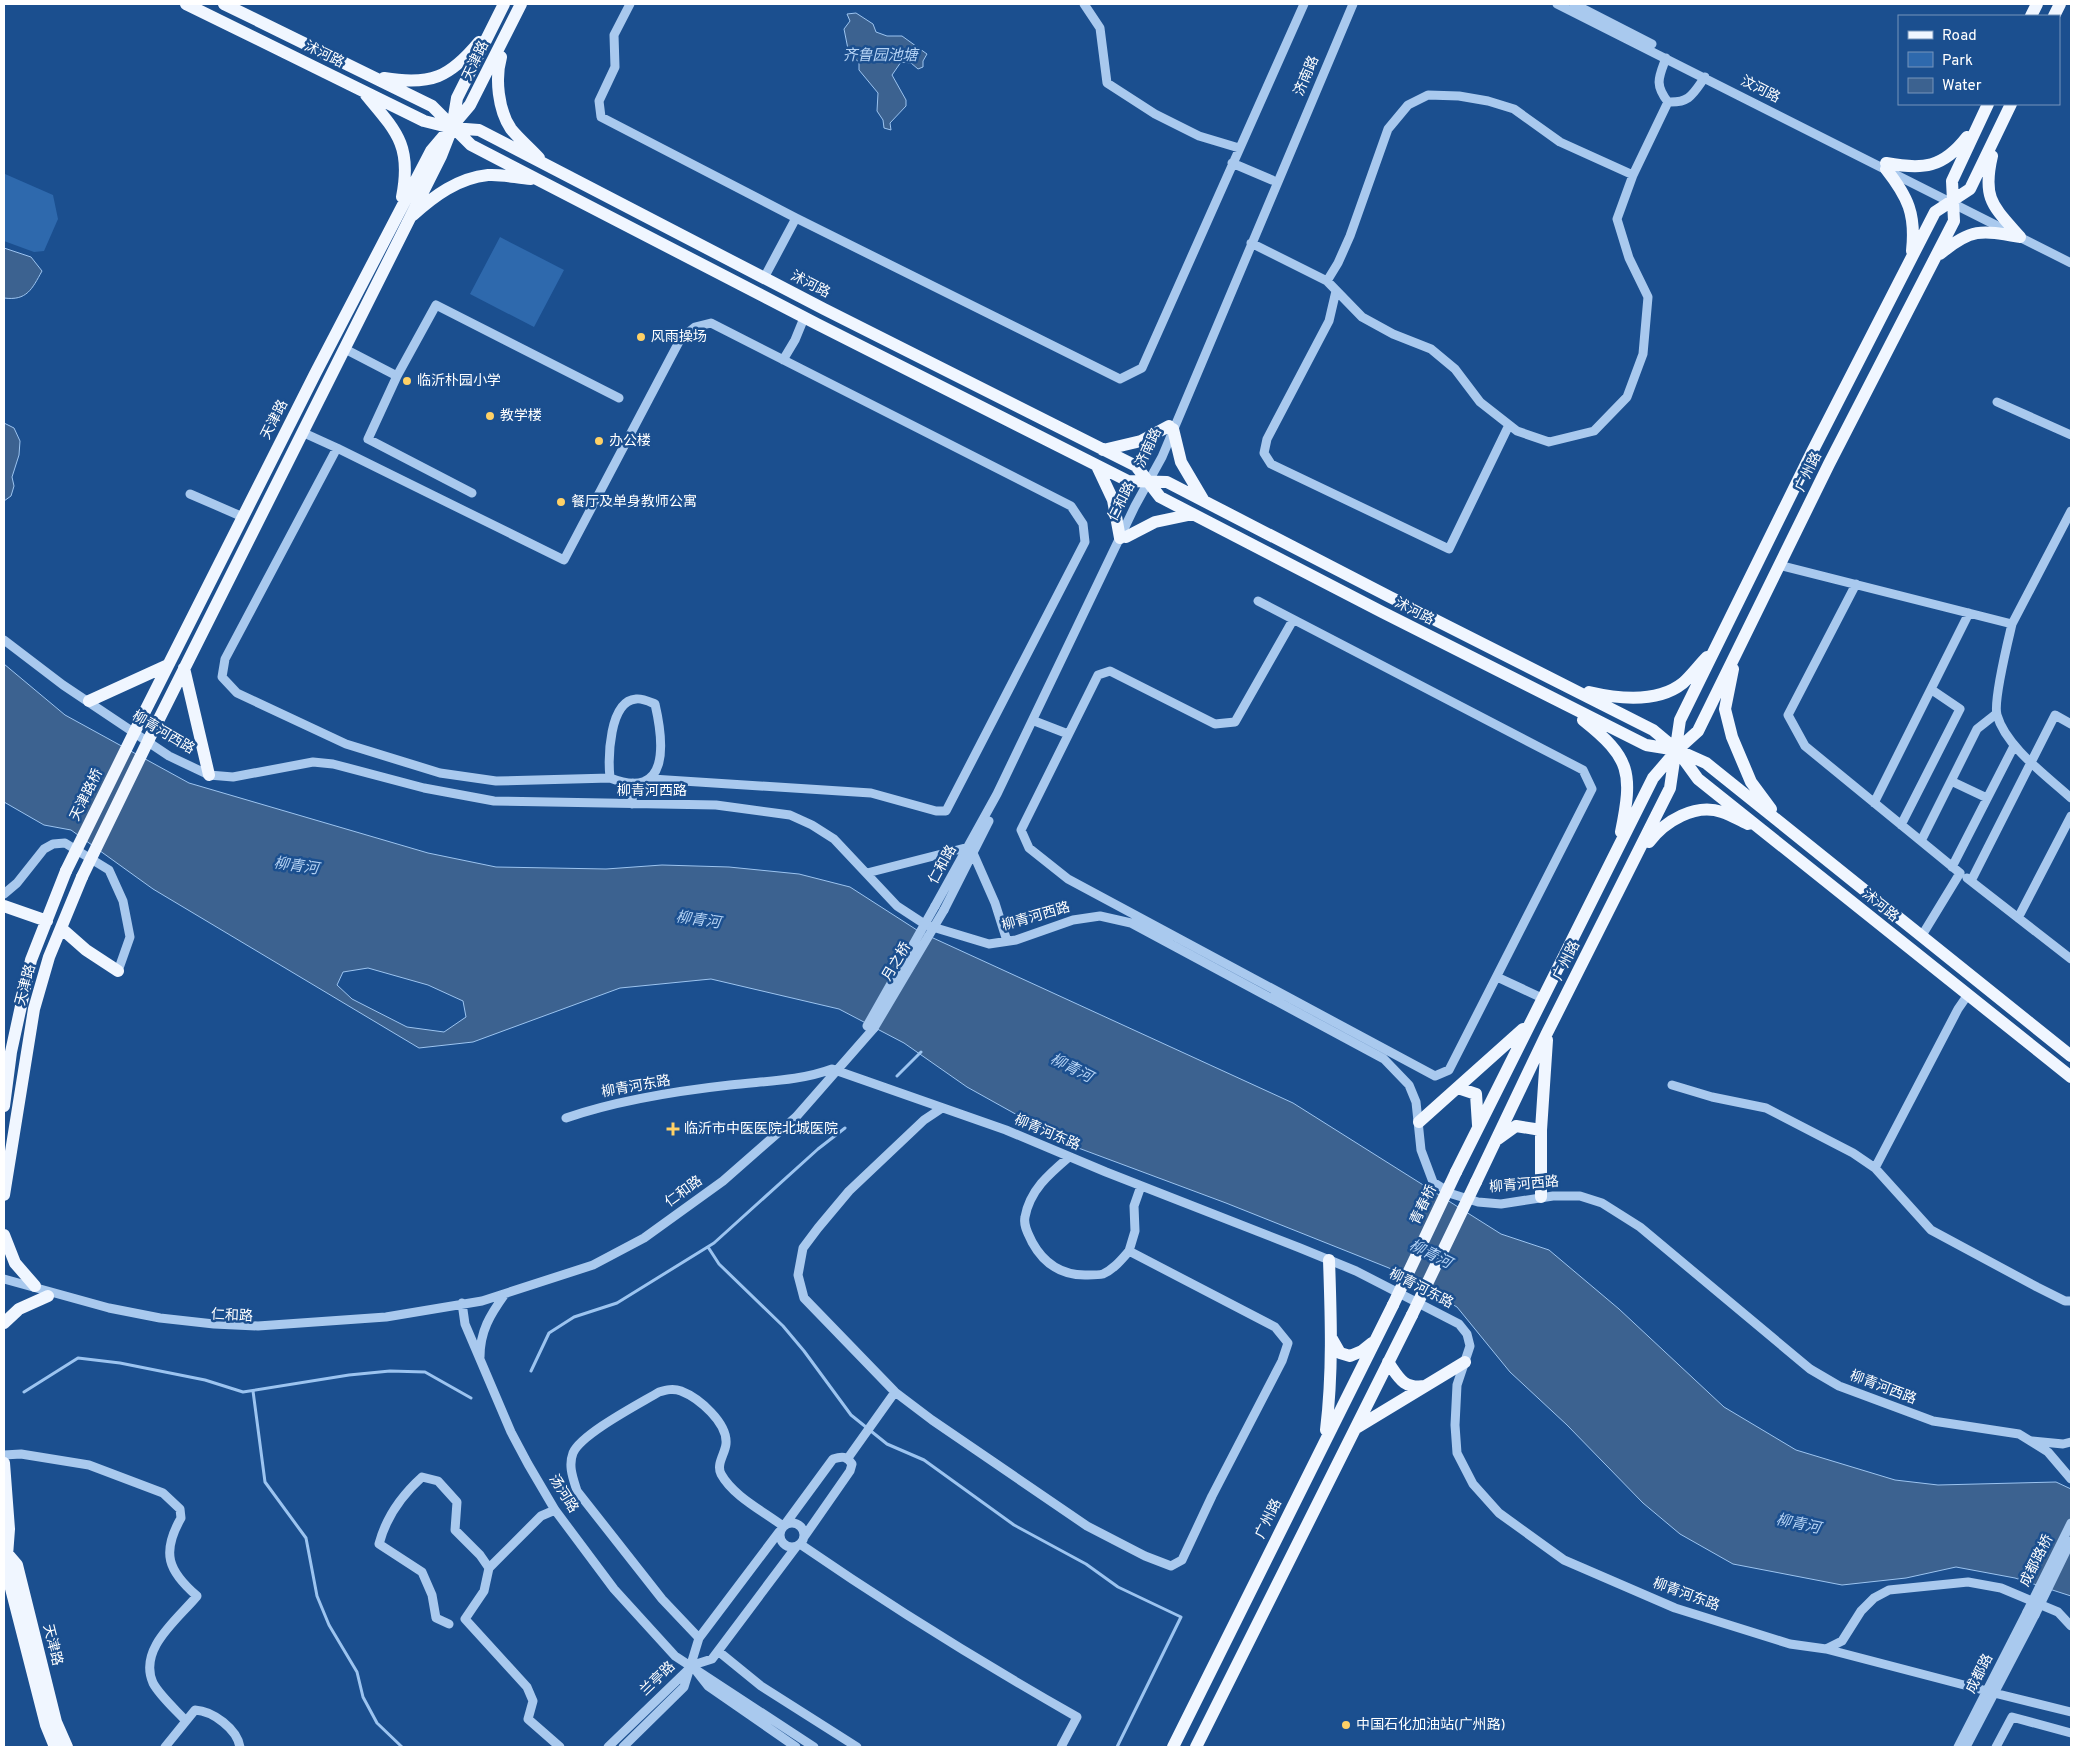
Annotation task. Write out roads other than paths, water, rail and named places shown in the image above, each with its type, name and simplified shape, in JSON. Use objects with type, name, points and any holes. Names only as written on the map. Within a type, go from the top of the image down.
[{"type":"main road","name":"沭河路","points":[[186,4],[424,121],[452,128],[479,130],[764,278],[1136,466],[1160,497],[1646,745],[1677,750],[1698,779],[1967,996],[2071,1077]]},
{"type":"main road","name":"沭河路","points":[[224,4],[432,106],[471,146],[804,318],[1128,482],[1167,482],[1653,730],[1677,750],[1706,764],[1782,823],[1921,937],[2071,1056]]},
{"type":"main road","name":"天津路","points":[[452,128],[457,98],[504,4]]},
{"type":"main road","name":"天津路","points":[[4,1195],[34,1009],[49,958],[82,877],[184,668],[345,349],[431,151],[470,105],[521,4]]},
{"type":"main road","points":[[370,75],[407,82],[438,77],[461,64],[494,24]]},
{"type":"main road","points":[[509,27],[497,71],[502,108],[511,128],[546,165]]},
{"type":"main road","points":[[363,91],[393,127],[402,145],[407,174],[403,217]]},
{"type":"main road","name":"广州路","points":[[1456,1172],[1653,778],[1677,750],[1698,731],[1954,221],[1951,201],[1952,181],[1987,105]]},
{"type":"main road","name":"广州路","points":[[1388,1362],[1547,1033],[1670,788],[1680,720],[1810,454],[1935,212],[1970,190],[2011,105]]},
{"type":"main road","points":[[1886,166],[1910,168],[1932,164],[1953,154],[1980,119]]},
{"type":"main road","points":[[1998,131],[1987,176],[1988,193],[1997,211],[2020,237]]},
{"type":"main road","points":[[1886,166],[1910,206],[1915,228],[1911,258]]},
{"type":"main road","points":[[403,217],[434,196],[467,179],[489,175],[537,179]]},
{"type":"main road","name":"天津路","points":[[135,731],[243,517],[403,217]]},
{"type":"main road","points":[[1934,259],[1953,243],[1970,234],[1989,231],[2020,237]]},
{"type":"main road","points":[[1103,450],[1141,441],[1171,428],[1181,462],[1204,501]]},
{"type":"main road","points":[[1097,466],[1113,500],[1123,538],[1155,522],[1194,514]]},
{"type":"main road","points":[[1568,687],[1616,698],[1656,696],[1682,683],[1717,646]]},
{"type":"main road","points":[[1737,652],[1725,709],[1732,737],[1751,782],[1782,823]]},
{"type":"main road","points":[[88,701],[168,665]]},
{"type":"main road","points":[[184,668],[209,775]]},
{"type":"main road","points":[[1564,704],[1610,741],[1626,768],[1628,798],[1619,846]]},
{"type":"main road","name":"天津路桥","points":[[66,871],[135,731]]},
{"type":"main road","points":[[1633,861],[1658,829],[1690,811],[1720,812],[1766,832]]},
{"type":"main road","name":"天津路","points":[[4,1106],[11,1052],[31,960],[66,871]]},
{"type":"main road","points":[[4,906],[47,921]]},
{"type":"main road","points":[[61,928],[86,950],[118,971]]},
{"type":"main road","points":[[1419,1122],[1529,1024]]},
{"type":"main road","points":[[1541,1197],[1541,1130],[1547,1033]]},
{"type":"main road","points":[[1458,1088],[1476,1094],[1478,1128]]},
{"type":"main road","points":[[1496,1140],[1516,1126],[1541,1130]]},
{"type":"main road","name":"青春桥","points":[[1393,1305],[1456,1172]]},
{"type":"main road","points":[[4,1236],[15,1263],[36,1286]]},
{"type":"main road","points":[[1325,1439],[1332,1382],[1328,1260]]},
{"type":"main road","points":[[4,1322],[18,1309],[48,1296]]},
{"type":"main road","name":"广州路","points":[[1173,1747],[1393,1305]]},
{"type":"main road","points":[[1332,1339],[1340,1353],[1350,1356],[1362,1352],[1375,1340]]},
{"type":"main road","points":[[1196,1747],[1388,1362],[1401,1380],[1413,1387],[1424,1386]]},
{"type":"main road","points":[[1353,1429],[1465,1362]]},
{"type":"main road","name":"天津路","points":[[4,1463],[9,1529],[4,1551],[6,1569],[46,1725],[55,1747]]},
{"type":"main road","name":"天津路","points":[[4,1551],[16,1565],[56,1722],[67,1747]]},
{"type":"main road","points":[[4,1596],[16,1604]]},
{"type":"street","points":[[630,4],[614,35],[615,67],[599,101],[601,117],[796,218],[1120,379],[1142,368],[1304,4]]},
{"type":"street","points":[[1084,4],[1100,28],[1107,83],[1155,114],[1199,136],[1239,148]]},
{"type":"street","name":"济南路","points":[[1171,428],[1272,180],[1348,4]]},
{"type":"street","name":"济南路","points":[[1148,482],[1353,4]]},
{"type":"street","name":"汶河路","points":[[1557,4],[1886,166]]},
{"type":"street","name":"汶河路","points":[[1574,4],[2071,263]]},
{"type":"street","points":[[1666,58],[1658,80],[1660,91],[1668,102],[1681,103],[1705,77]]},
{"type":"street","points":[[1327,281],[1350,236],[1388,129],[1408,105],[1428,96],[1459,96],[1488,101],[1514,109],[1560,142],[1633,175]]},
{"type":"street","points":[[1251,243],[1327,281],[1362,317],[1393,334],[1431,349],[1455,369],[1480,402],[1517,431],[1549,442],[1594,431],[1626,396],[1643,354],[1648,297],[1629,258],[1618,219],[1633,175],[1668,102]]},
{"type":"street","points":[[1232,163],[1272,180]]},
{"type":"street","points":[[764,278],[796,218]]},
{"type":"street","points":[[1336,291],[1329,321],[1267,439],[1264,453],[1271,464],[1449,549],[1509,425]]},
{"type":"street","points":[[472,493],[368,439],[397,376],[436,305],[619,398]]},
{"type":"street","points":[[783,360],[795,340],[804,318]]},
{"type":"street","points":[[304,433],[564,560],[681,338],[695,327],[711,323],[1071,506],[1083,524],[1085,542],[946,811],[936,811],[871,794],[652,778]]},
{"type":"street","points":[[345,349],[397,376]]},
{"type":"street","points":[[1997,402],[2071,435]]},
{"type":"street","points":[[337,448],[225,659],[222,677],[237,693],[346,744],[440,773],[496,781],[610,778],[623,783],[643,784],[652,778],[660,763],[662,733],[655,704],[637,698],[625,703],[616,717],[608,756],[610,778]]},
{"type":"street","name":"仁和路","points":[[971,850],[1123,538],[1140,508],[1148,482]]},
{"type":"street","points":[[190,494],[243,517]]},
{"type":"street","points":[[2071,511],[2012,624],[2000,676],[1996,714],[2014,746],[2071,798]]},
{"type":"street","name":"仁和路","points":[[940,908],[1038,722],[1123,538]]},
{"type":"street","points":[[1780,565],[1800,572],[1856,584],[2012,624]]},
{"type":"street","points":[[1856,584],[1788,715],[1805,746],[1952,867],[2069,957],[2071,946]]},
{"type":"street","points":[[1258,601],[1583,770],[1592,789],[1449,1070],[1435,1076],[1068,879],[1028,848],[1021,830],[1098,675],[1110,671],[1215,724],[1235,722],[1293,620]]},
{"type":"street","points":[[1874,803],[1969,613]]},
{"type":"street","name":"柳青河西路","points":[[4,640],[63,685],[169,756],[209,775],[233,777],[313,762],[334,764],[424,788],[494,801],[716,805],[790,815],[812,825],[834,839],[897,906],[926,925],[989,944],[1008,941],[1074,920],[1100,916],[1131,923],[1384,1059],[1409,1085],[1416,1102],[1421,1150],[1433,1182],[1452,1194],[1478,1202],[1501,1204],[1541,1197],[1580,1196],[1602,1203],[1620,1213],[1810,1369],[1839,1386],[1933,1421],[2019,1434],[2048,1452],[2071,1479]]},
{"type":"street","points":[[1901,824],[1960,709],[1932,690]]},
{"type":"street","points":[[1921,841],[1977,729],[1996,714]]},
{"type":"street","points":[[1970,881],[2055,715],[2071,724]]},
{"type":"street","points":[[1038,722],[1068,734]]},
{"type":"street","points":[[1952,867],[2014,746]]},
{"type":"street","points":[[1951,781],[1987,798]]},
{"type":"street","points":[[632,804],[633,783]]},
{"type":"street","points":[[2018,918],[2071,816]]},
{"type":"street","points":[[4,894],[17,883],[44,848],[53,844],[65,843],[109,870],[123,900],[130,937],[118,971]]},
{"type":"street","points":[[867,874],[971,850],[995,903],[1008,941]]},
{"type":"street","points":[[1921,937],[1960,873]]},
{"type":"street","name":"月之桥","points":[[870,1027],[940,908]]},
{"type":"street","points":[[1497,977],[1542,998]]},
{"type":"street","points":[[1875,1168],[1958,1009],[1967,996]]},
{"type":"street","name":"仁和路","points":[[4,1280],[36,1286],[100,1305],[160,1318],[243,1326],[386,1317],[505,1294],[593,1266],[644,1238],[722,1181],[796,1117],[870,1027]]},
{"type":"street","name":"仁和路","points":[[4,1280],[48,1296],[159,1324],[214,1330],[258,1332],[387,1322],[432,1314],[591,1261],[641,1233],[719,1177],[752,1150],[834,1070]]},
{"type":"street","name":"柳青河东路","points":[[566,1118],[600,1107],[718,1086],[810,1077],[834,1070],[1006,1130],[1140,1186],[1356,1271],[1459,1324],[1467,1334],[1470,1346],[1457,1385],[1455,1425],[1457,1453],[1473,1484],[1499,1513],[1564,1560],[1675,1608],[1790,1644],[1826,1649],[2071,1712]]},
{"type":"street","points":[[1672,1085],[1712,1097],[1766,1108],[1853,1153],[1875,1168],[1931,1230],[2037,1287],[2065,1301],[2071,1302]]},
{"type":"street","points":[[942,1108],[924,1120],[849,1191],[803,1248],[798,1275],[804,1298],[895,1392],[973,1449],[1087,1526],[1145,1556],[1171,1566],[1182,1560],[1212,1496],[1282,1361],[1288,1343],[1275,1327],[1129,1251]]},
{"type":"street","points":[[1069,1157],[1037,1186],[1024,1218],[1026,1230],[1036,1249],[1049,1264],[1063,1272],[1080,1276],[1102,1274],[1118,1264],[1129,1251],[1135,1230],[1134,1206],[1140,1186]]},
{"type":"street","points":[[480,1360],[480,1339],[489,1316],[505,1294]]},
{"type":"street","name":"汤河路","points":[[462,1303],[465,1324],[511,1432],[555,1510],[614,1589],[675,1656],[814,1747]]},
{"type":"street","points":[[699,1638],[662,1599],[577,1491],[571,1470],[573,1453],[583,1439],[659,1392],[670,1389],[682,1391],[712,1413],[724,1429],[726,1444],[720,1461],[720,1472],[729,1486],[783,1527]]},
{"type":"street","points":[[848,1458],[895,1392]]},
{"type":"street","points":[[2032,1441],[2063,1444],[2071,1442]]},
{"type":"street","points":[[4,1454],[21,1454],[89,1465],[163,1492],[180,1509],[181,1518],[173,1532],[170,1551],[171,1566],[180,1580],[197,1596],[158,1641],[150,1655],[148,1668],[154,1685],[186,1721]]},
{"type":"street","points":[[841,1456],[848,1458],[852,1464],[850,1471],[800,1543],[712,1659],[693,1666],[695,1647],[699,1638],[833,1459],[841,1456]]},
{"type":"street","points":[[449,1624],[436,1618],[432,1595],[422,1572],[379,1544],[384,1527],[405,1492],[422,1477],[438,1481],[457,1502],[454,1530],[480,1555],[489,1568]]},
{"type":"street","points":[[555,1510],[540,1516],[489,1568],[484,1591],[465,1619],[527,1687],[533,1701],[528,1719],[560,1747]]},
{"type":"street","points":[[783,1527],[792,1522],[801,1526],[800,1543]]},
{"type":"street","name":"成都路桥","points":[[2031,1613],[2071,1523]]},
{"type":"street","points":[[783,1527],[783,1544],[800,1543],[903,1614],[988,1667],[1077,1717],[1061,1747]]},
{"type":"street","name":"成都路桥","points":[[2031,1613],[2071,1541]]},
{"type":"street","points":[[1826,1649],[1842,1641],[1861,1611],[1874,1598],[1889,1590],[1968,1582],[2001,1588],[2058,1612],[2071,1626]]},
{"type":"street","name":"成都路","points":[[1966,1747],[1991,1692],[2031,1613]]},
{"type":"street","points":[[718,1651],[761,1686],[857,1747]]},
{"type":"street","name":"汤河路","points":[[693,1666],[708,1686],[796,1747]]},
{"type":"street","name":"兰亭路","points":[[608,1747],[693,1666]]},
{"type":"street","name":"兰亭路","points":[[622,1747],[684,1687],[693,1666]]},
{"type":"street","name":"成都路","points":[[1958,1747],[1991,1692]]},
{"type":"street","points":[[165,1747],[195,1710],[206,1711],[223,1721],[240,1747]]},
{"type":"street","points":[[1996,1747],[2012,1717],[2071,1734]]},
{"type":"water","name":"齐鲁园池塘","points":[[856,13],[873,24],[876,32],[887,36],[902,36],[927,54],[923,61],[923,67],[918,69],[911,63],[901,62],[892,75],[906,100],[906,106],[890,123],[891,130],[884,128],[883,120],[877,111],[878,93],[859,70],[859,62],[849,54],[844,29],[850,21],[847,14]]},
{"type":"water","points":[[4,248],[31,257],[42,271],[32,288],[18,298],[4,298]]},
{"type":"water","points":[[4,423],[14,428],[20,441],[19,455],[12,477],[14,486],[11,496],[4,501]]},
{"type":"water","name":"柳青河","points":[[4,664],[65,715],[189,783],[428,853],[496,867],[606,869],[662,865],[729,867],[799,874],[850,887],[920,932],[1293,1103],[1501,1234],[1549,1250],[1619,1309],[1724,1407],[1796,1450],[1895,1480],[1938,1485],[2056,1482],[2071,1489],[2071,1596],[2015,1578],[1956,1567],[1906,1578],[1842,1585],[1733,1564],[1680,1534],[1643,1503],[1567,1425],[1510,1372],[1457,1307],[1389,1268],[1226,1203],[1073,1146],[967,1087],[904,1043],[839,1009],[711,979],[620,988],[473,1042],[419,1048],[153,889],[71,830],[44,825],[4,802]],"holes":[[[368,968],[428,985],[463,1001],[466,1017],[444,1032],[407,1027],[352,999],[337,985],[343,972]]]},
{"type":"waterway","points":[[897,1076],[921,1052]]},
{"type":"waterway","points":[[531,1371],[549,1333],[574,1317],[617,1303],[714,1243],[818,1149],[845,1128]]},
{"type":"waterway","points":[[708,1247],[719,1264],[783,1326],[804,1351],[851,1415],[887,1444],[924,1460],[1014,1525],[1086,1564],[1118,1587],[1181,1617],[1117,1747]]},
{"type":"waterway","points":[[24,1392],[78,1358],[120,1363],[205,1380],[243,1392],[349,1375],[390,1371],[425,1372],[471,1398]]},
{"type":"waterway","points":[[253,1391],[265,1482],[306,1538],[317,1596],[329,1625],[357,1672],[363,1697],[377,1723],[402,1747]]},
{"type":"place","name":"风雨操场","points":[[641,337]]},
{"type":"place","name":"临沂朴园小学","points":[[407,381]]},
{"type":"place","name":"教学楼","points":[[490,416]]},
{"type":"place","name":"办公楼","points":[[599,441]]},
{"type":"place","name":"餐厅及单身教师公寓","points":[[561,502]]},
{"type":"place","name":"临沂市中医医院北城医院","points":[[673,1129]]},
{"type":"place","name":"中国石化加油站(广州路)","points":[[1346,1725]]}]
